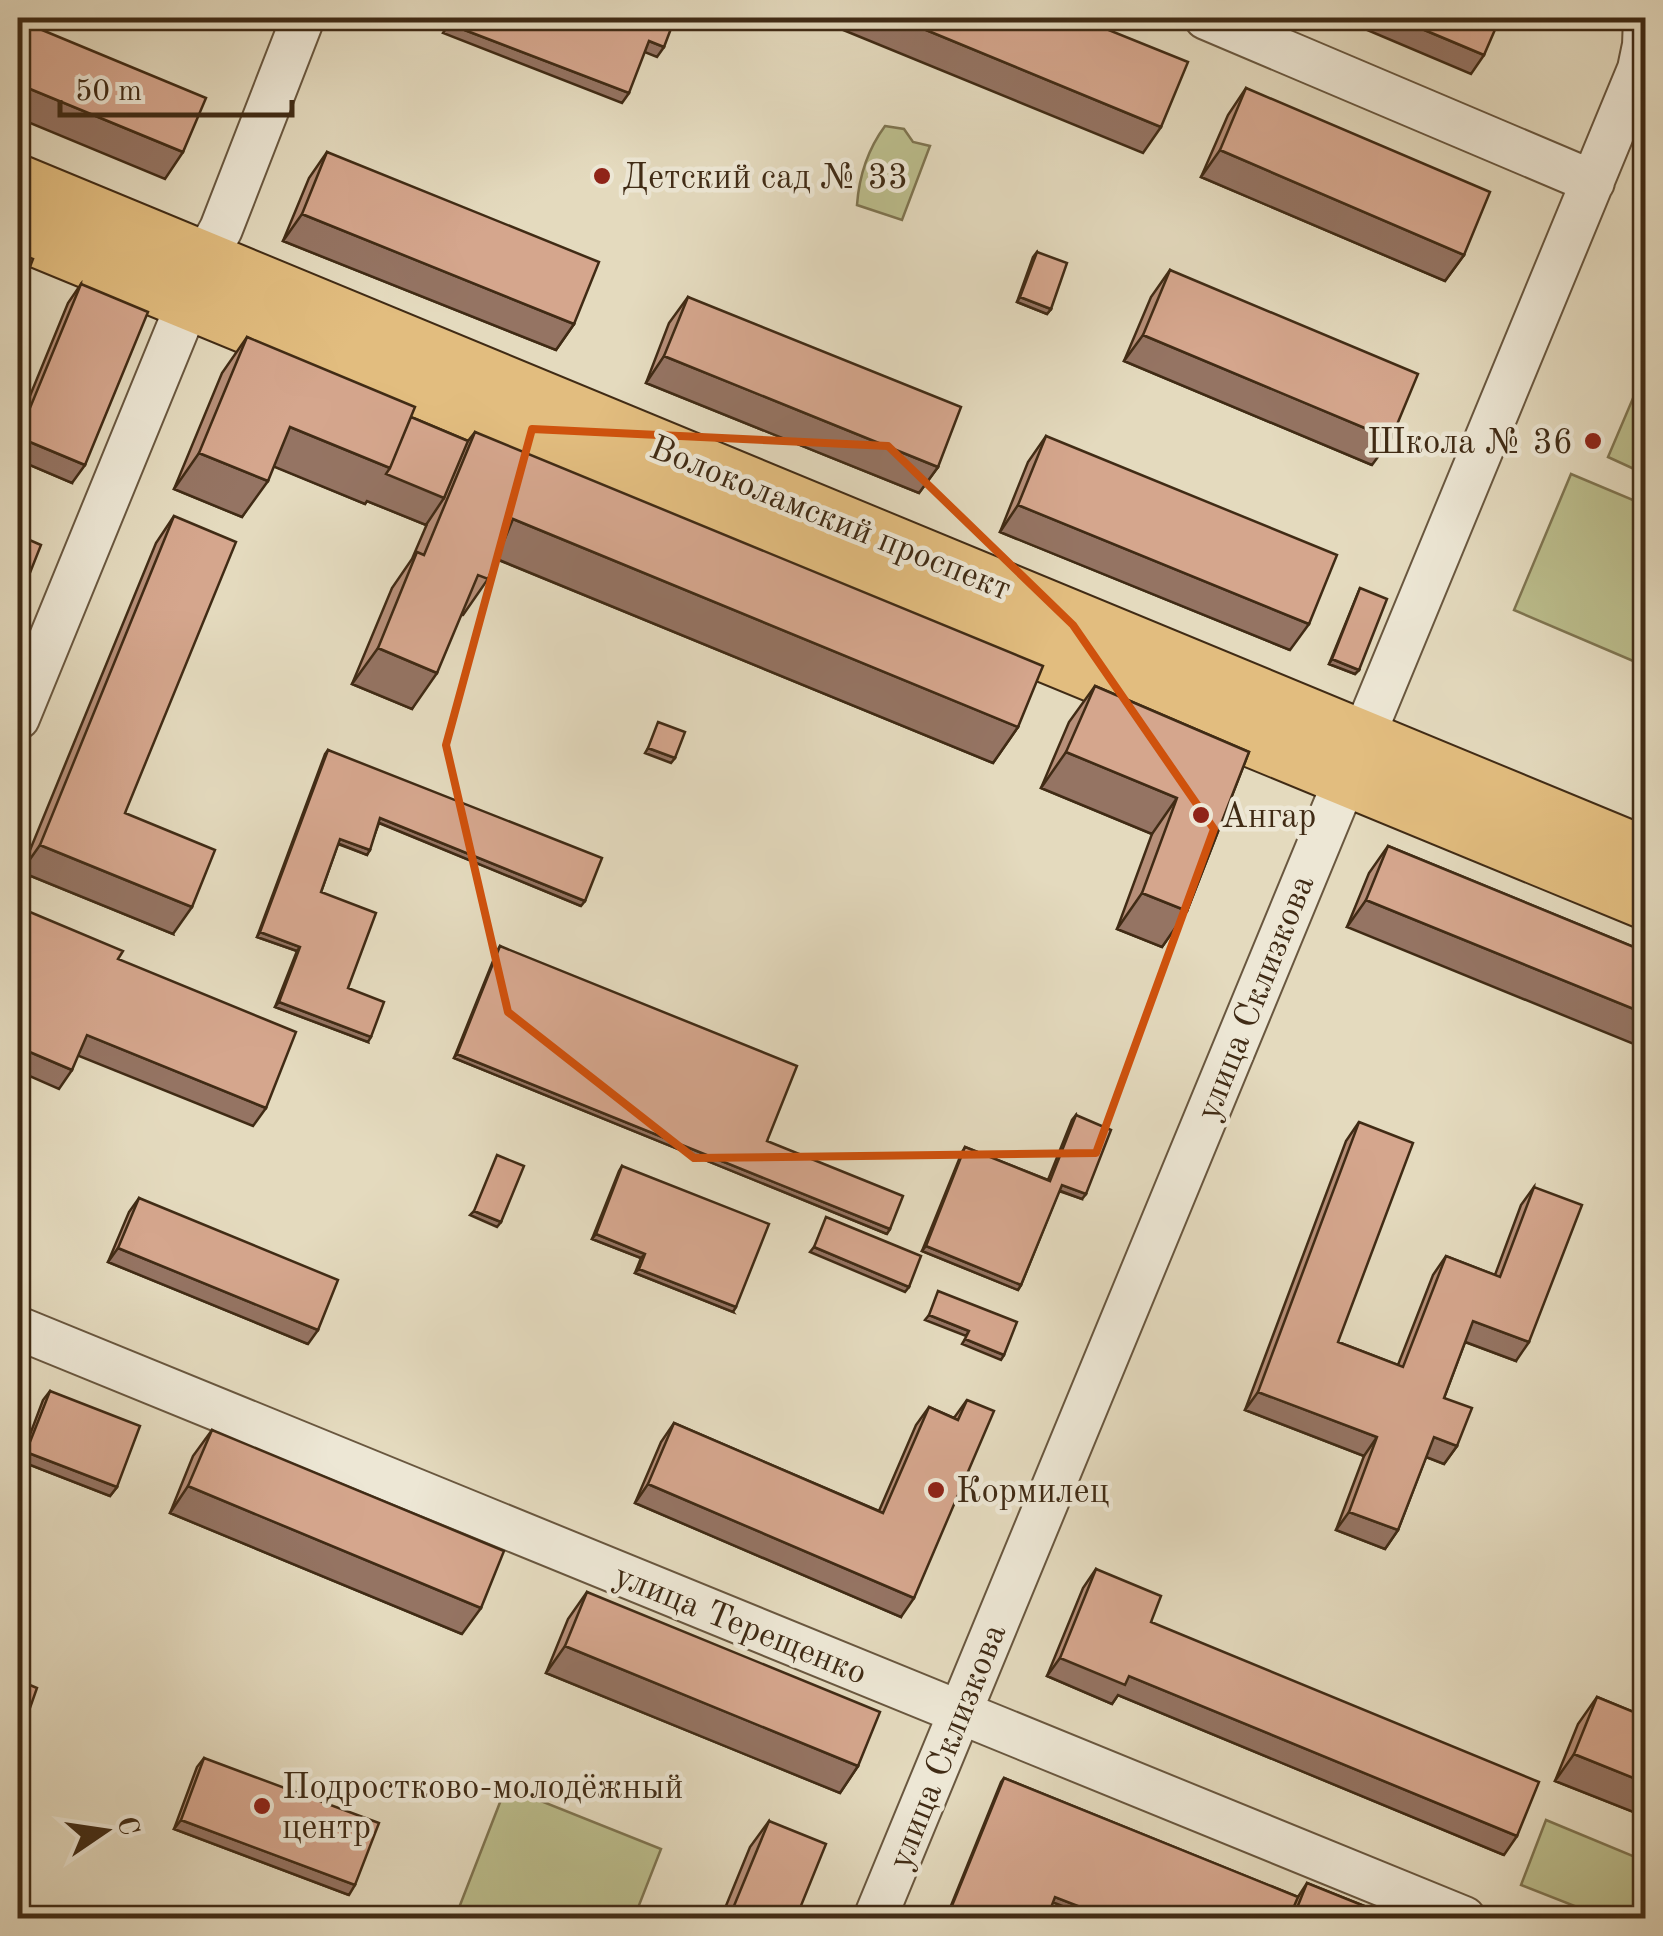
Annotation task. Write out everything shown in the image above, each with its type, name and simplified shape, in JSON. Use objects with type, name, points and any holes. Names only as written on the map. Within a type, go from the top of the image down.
[{"type":"main road","name":"Волоколамский проспект","points":[[18,181],[196,280],[1352,757],[1646,903]]},
{"type":"main road","name":"Волоколамский проспект","points":[[18,232],[196,280]]},
{"type":"main road","name":"Волоколамский проспект","points":[[1352,757],[1646,854]]},
{"type":"street","points":[[18,718],[196,280],[221,229],[303,18]]},
{"type":"street","points":[[1206,18],[1593,182]]},
{"type":"street","name":"улица Склизкова","points":[[875,1918],[1639,69],[1645,18]]},
{"type":"street","name":"улица Терещенко","points":[[18,1328],[1464,1918]]},
{"type":"highlighted area","points":[[532,429],[888,446],[1073,625],[1214,829],[1096,1153],[694,1158],[508,1012],[446,745]]},
{"type":"green space","points":[[885,126],[904,129],[913,142],[930,146],[902,220],[857,205],[865,164]]},
{"type":"green space","points":[[1645,370],[1645,474],[1608,457]]},
{"type":"green space","points":[[1571,474],[1645,505],[1645,666],[1514,610]]},
{"type":"green space","points":[[506,1787],[661,1849],[634,1918],[455,1918]]},
{"type":"green space","points":[[1546,1820],[1645,1861],[1645,1918],[1605,1918],[1521,1885]]},
{"type":"building","points":[[452,18],[675,18],[664,47],[649,41],[629,93],[449,24]]},
{"type":"building","points":[[897,18],[1079,18],[1188,62],[1161,127]]},
{"type":"building","points":[[1396,18],[1500,18],[1484,55]]},
{"type":"building","points":[[18,20],[206,98],[183,152],[18,84]]},
{"type":"building","points":[[1246,88],[1490,192],[1464,255],[1220,150]]},
{"type":"building","points":[[327,152],[599,262],[574,324],[302,214]]},
{"type":"building","points":[[1037,252],[1067,263],[1051,309],[1020,297]]},
{"type":"building","points":[[18,253],[33,259],[18,298]]},
{"type":"building","points":[[1170,270],[1418,374],[1391,439],[1143,335]]},
{"type":"building","points":[[81,284],[148,312],[85,465],[18,437]]},
{"type":"building","points":[[688,297],[961,407],[938,467],[664,356]]},
{"type":"building","points":[[247,337],[415,407],[390,468],[290,427],[268,481],[199,453]]},
{"type":"building","points":[[411,417],[468,441],[444,498],[386,474]]},
{"type":"building","points":[[475,432],[1043,666],[1018,727],[513,519],[488,579],[478,575],[437,673],[378,648],[417,552],[424,555]]},
{"type":"building","points":[[1046,436],[1337,555],[1309,624],[1018,505]]},
{"type":"building","points":[[174,516],[236,542],[125,813],[215,850],[192,907],[40,845]]},
{"type":"building","points":[[18,535],[41,545],[18,603]]},
{"type":"building","points":[[1360,588],[1387,599],[1359,670],[1332,659]]},
{"type":"building","points":[[1095,686],[1249,752],[1187,911],[1142,893],[1177,798],[1066,752]]},
{"type":"building","points":[[658,722],[685,732],[675,758],[648,748]]},
{"type":"building","points":[[328,750],[602,858],[585,901],[380,818],[370,850],[340,839],[321,892],[376,913],[348,988],[384,1002],[371,1037],[279,1002],[300,947],[260,932]]},
{"type":"building","points":[[1388,846],[1646,952],[1646,1014],[1366,900]]},
{"type":"building","points":[[18,907],[123,951],[118,959],[296,1032],[266,1108],[87,1035],[72,1070],[18,1047]]},
{"type":"building","points":[[500,946],[797,1066],[767,1141],[903,1196],[890,1229],[457,1054]]},
{"type":"building","points":[[1076,1115],[1111,1130],[1086,1194],[1062,1185],[1021,1285],[926,1246],[965,1147],[1050,1181]]},
{"type":"building","points":[[1359,1122],[1413,1143],[1338,1342],[1403,1367],[1446,1256],[1500,1277],[1534,1187],[1582,1205],[1529,1342],[1473,1321],[1444,1398],[1472,1408],[1457,1446],[1434,1437],[1398,1530],[1349,1512],[1377,1437],[1258,1392]]},
{"type":"building","points":[[497,1155],[524,1166],[501,1222],[474,1211]]},
{"type":"building","points":[[622,1166],[769,1224],[736,1307],[639,1269],[645,1254],[596,1234]]},
{"type":"building","points":[[139,1198],[338,1280],[318,1330],[118,1248]]},
{"type":"building","points":[[826,1217],[921,1256],[909,1287],[814,1247]]},
{"type":"building","points":[[938,1291],[1017,1322],[1004,1355],[965,1339],[969,1331],[929,1315]]},
{"type":"building","points":[[50,1391],[140,1426],[117,1487],[26,1452]]},
{"type":"building","points":[[967,1400],[994,1411],[914,1598],[648,1484],[674,1423],[883,1513],[929,1407],[958,1420]]},
{"type":"building","points":[[212,1430],[504,1551],[481,1608],[188,1486]]},
{"type":"building","points":[[1096,1569],[1161,1596],[1151,1622],[1539,1782],[1517,1836],[1129,1676],[1125,1685],[1060,1658]]},
{"type":"building","points":[[587,1592],[880,1712],[858,1766],[565,1646]]},
{"type":"building","points":[[18,1680],[37,1688],[18,1742]]},
{"type":"building","points":[[1597,1697],[1646,1717],[1646,1783],[1574,1754]]},
{"type":"building","points":[[204,1758],[379,1823],[355,1885],[181,1820]]},
{"type":"building","points":[[1004,1778],[1298,1897],[1289,1918],[1109,1918],[1055,1897],[1047,1918],[947,1918]]},
{"type":"building","points":[[769,1821],[826,1844],[796,1918],[729,1918]]},
{"type":"building","points":[[1307,1883],[1394,1918],[1293,1918]]},
{"type":"place","name":"Детский сад № 33","points":[[602,176]]},
{"type":"place","name":"Школа № 36","points":[[1593,441]]},
{"type":"place","name":"Ангар","points":[[1201,815]]},
{"type":"place","name":"Кормилец","points":[[936,1490]]},
{"type":"place","name":"Подростково-молодёжный центр","points":[[262,1806]]}]
